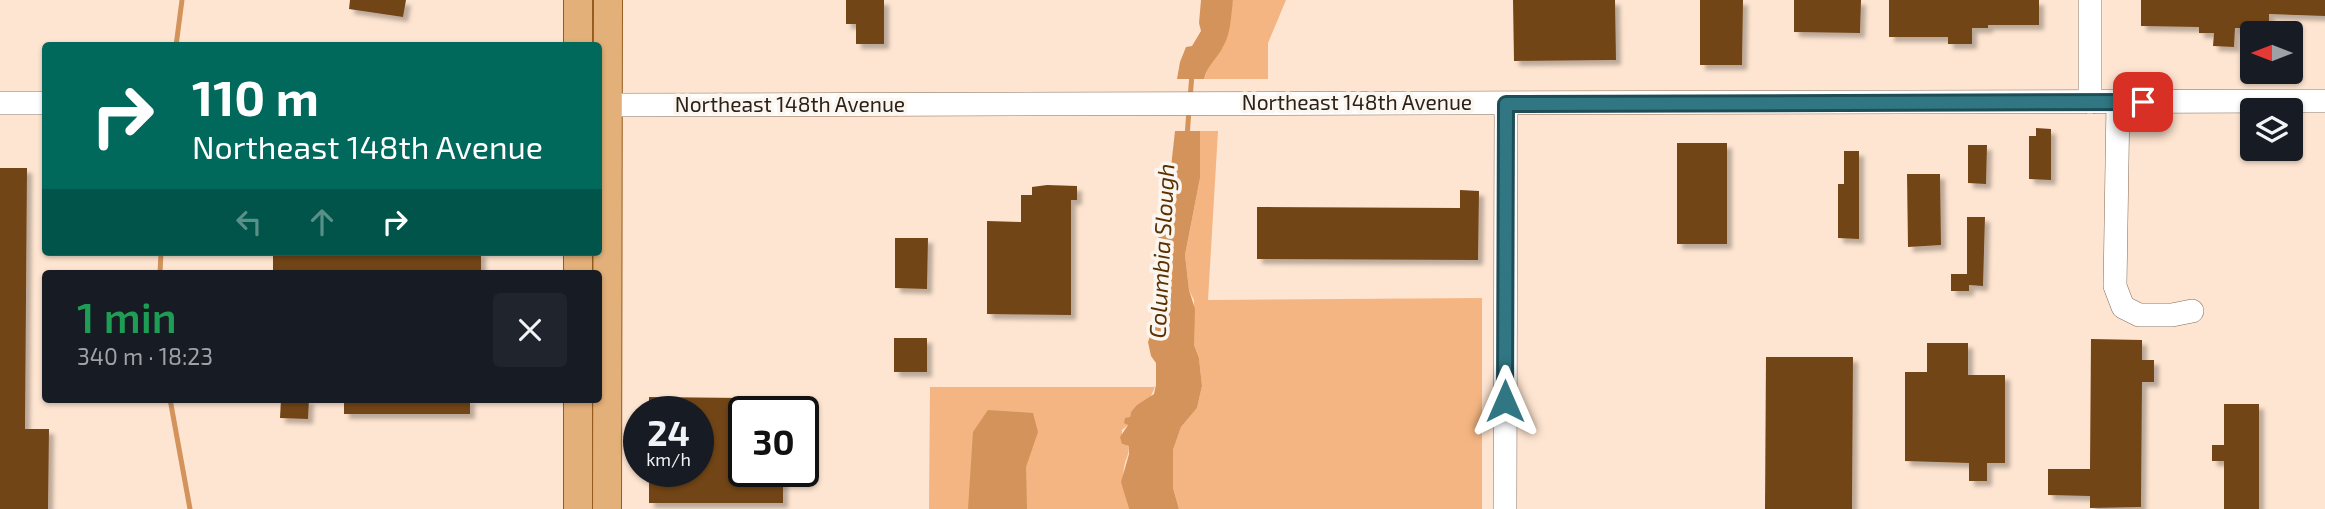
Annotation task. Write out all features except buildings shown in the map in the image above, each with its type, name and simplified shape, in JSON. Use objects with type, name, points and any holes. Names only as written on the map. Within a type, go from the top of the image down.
[{"type":"main road","points":[[578,0],[578,42]]},
{"type":"main road","points":[[607,509],[603,105],[608,0]]},
{"type":"main road","points":[[578,403],[578,509]]},
{"type":"street","points":[[2090,0],[2090,102]]},
{"type":"street","points":[[2118,102],[2115,286],[2123,307],[2139,315],[2172,315],[2192,311]]},
{"type":"street","name":"Northeast 148th Avenue","points":[[603,105],[2325,102]]},
{"type":"street","points":[[0,103],[42,103]]},
{"type":"street","points":[[1505,509],[1506,104]]},
{"type":"shaded area","points":[[1233,0],[1286,0],[1268,43],[1268,79],[1204,79],[1212,59],[1223,47]]},
{"type":"shaded area","points":[[1200,131],[1218,131],[1208,300],[1482,298],[1482,509],[1179,509],[1173,488],[1173,450],[1181,427],[1197,408],[1202,386],[1199,358],[1194,345],[1194,300],[1189,290],[1185,255],[1200,178]]},
{"type":"shaded area","points":[[930,387],[1155,387],[1150,398],[1131,412],[1128,425],[1122,430],[1122,444],[1129,446],[1123,474],[1129,509],[929,509]]},
{"type":"water","points":[[1201,0],[1233,0],[1228,35],[1204,79],[1177,79],[1186,47],[1192,46],[1201,31]]},
{"type":"water","points":[[1175,131],[1200,131],[1200,178],[1185,255],[1189,290],[1195,309],[1194,345],[1199,358],[1202,386],[1197,408],[1181,427],[1173,450],[1173,488],[1179,509],[1129,509],[1121,482],[1129,446],[1122,444],[1120,437],[1128,425],[1124,423],[1125,418],[1130,417],[1137,405],[1154,394],[1156,385],[1156,363],[1151,356],[1148,342],[1162,303],[1163,279],[1158,233],[1163,221],[1169,185]]},
{"type":"water","points":[[988,410],[1033,413],[1038,432],[1026,467],[1027,509],[968,509],[973,432]]},
{"type":"waterway","name":"Columbia Slough","points":[[177,42],[182,0]]},
{"type":"waterway","name":"Columbia Slough","points":[[1190,99],[1192,74]]},
{"type":"waterway","name":"Columbia Slough","points":[[1187,138],[1189,109]]},
{"type":"waterway","name":"Columbia Slough","points":[[160,270],[161,256]]},
{"type":"waterway","name":"Columbia Slough","points":[[171,403],[190,509]]},
{"type":"route","points":[[1505,401],[1506,104],[2143,102]]}]
